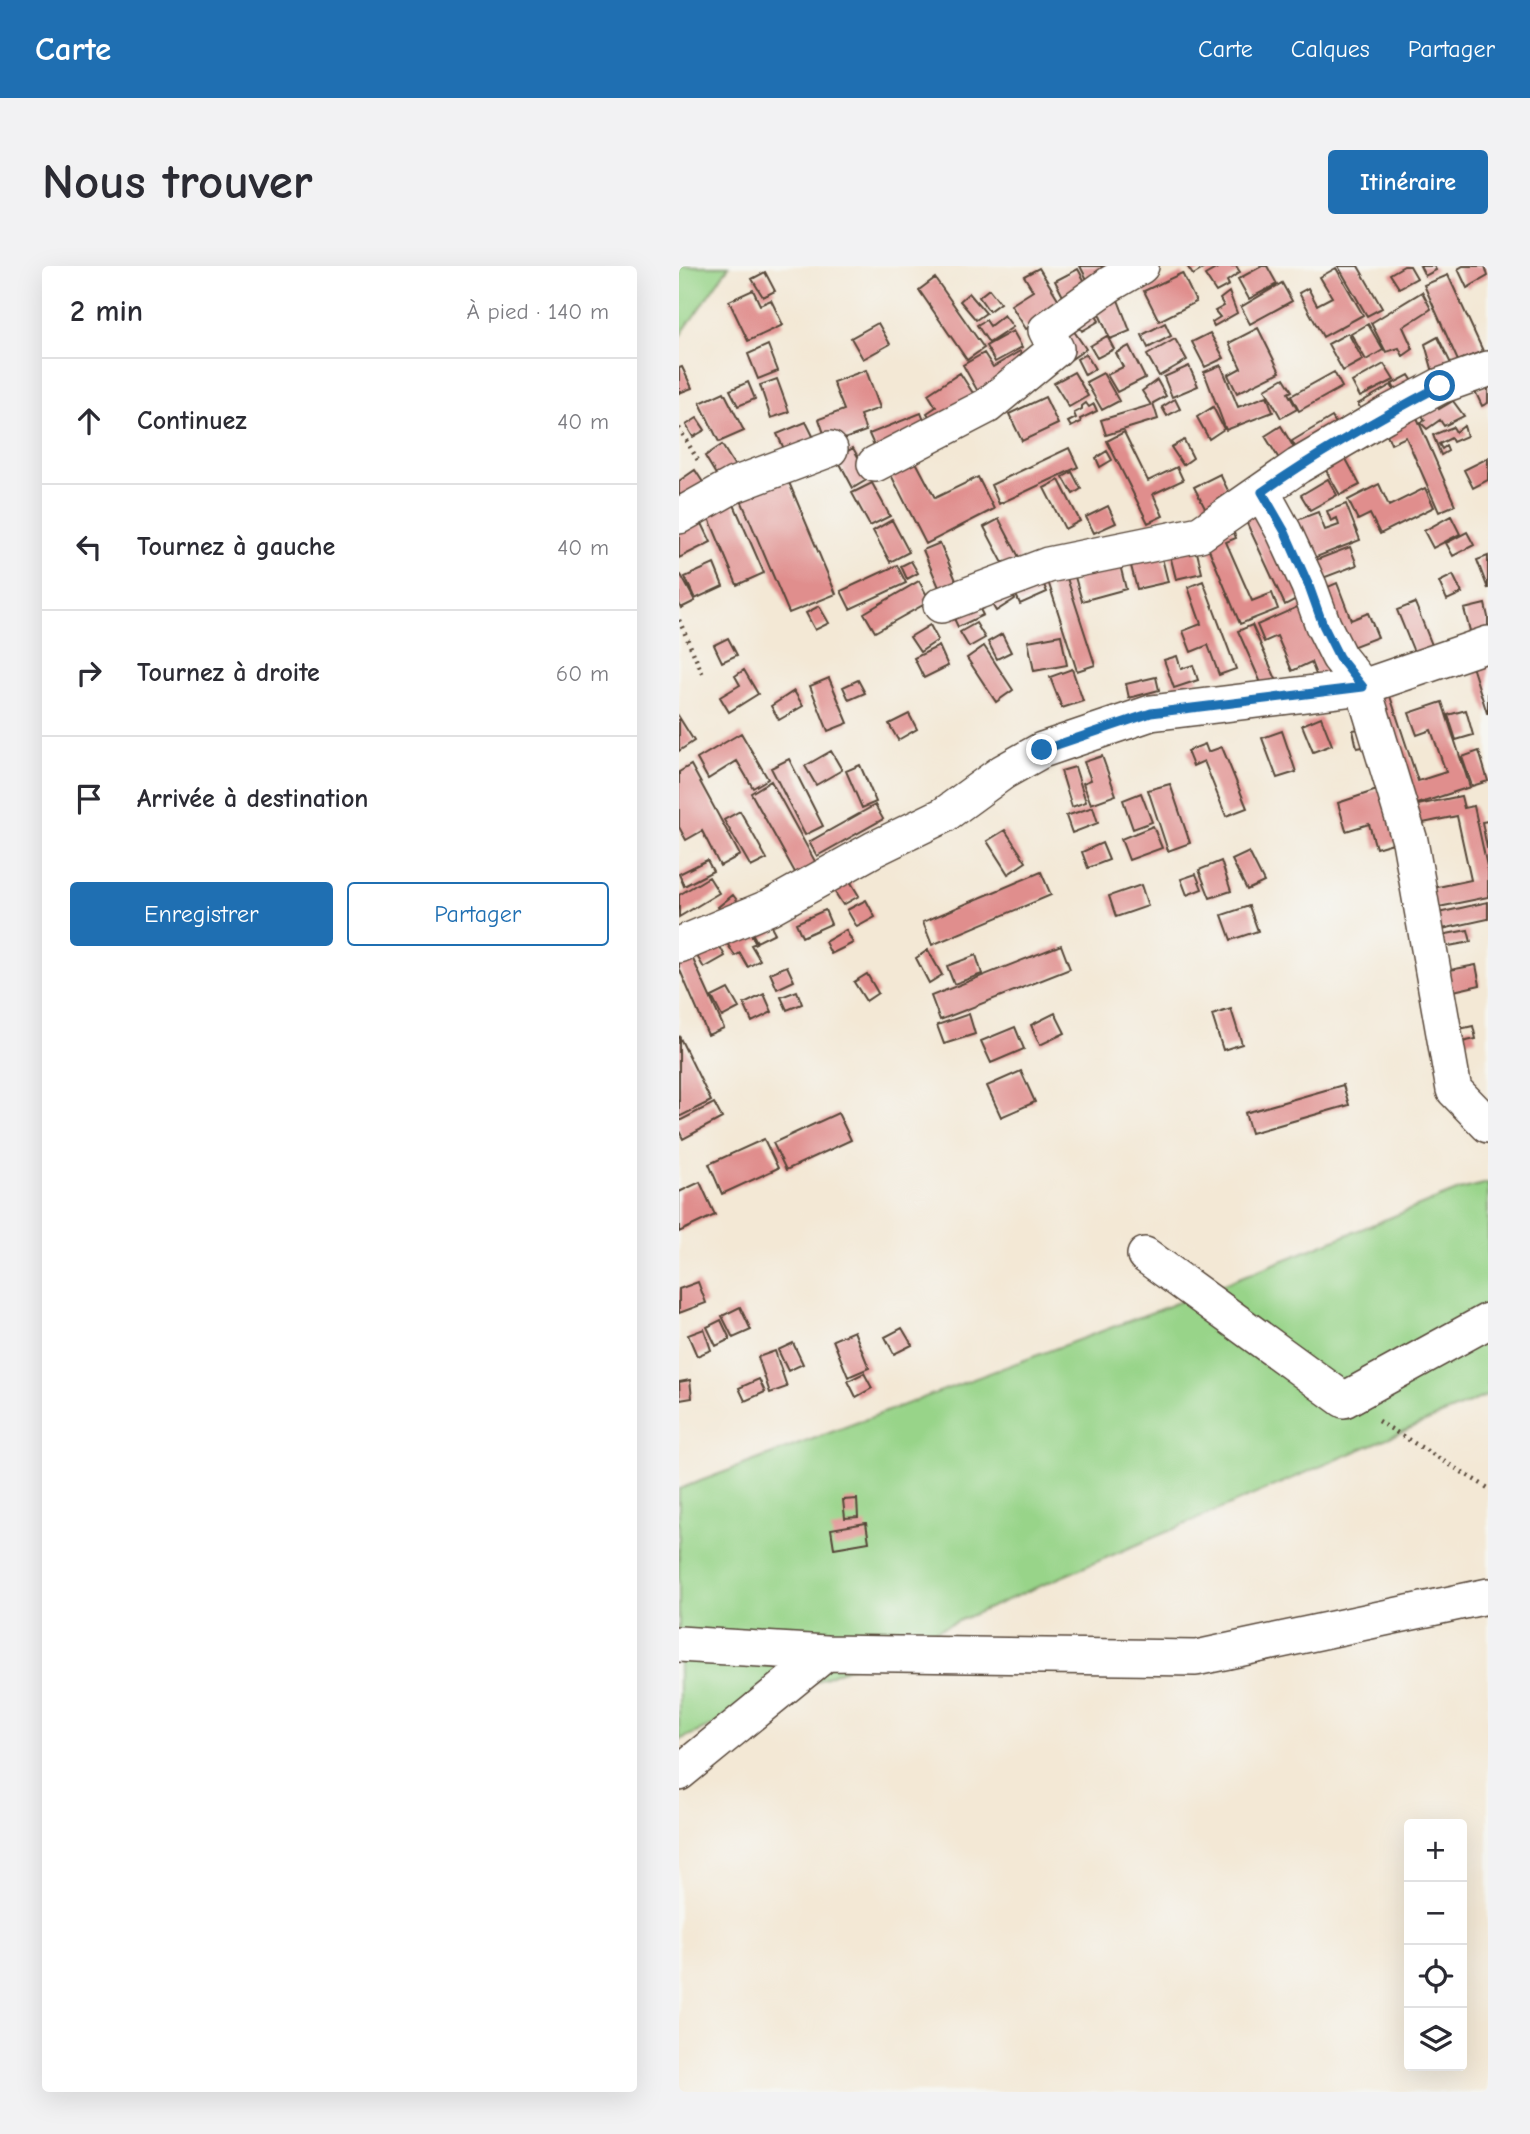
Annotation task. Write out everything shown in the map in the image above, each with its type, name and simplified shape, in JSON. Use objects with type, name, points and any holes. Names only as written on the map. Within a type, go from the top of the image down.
[{"type":"street","points":[[875,464],[986,405],[1056,349],[1046,330],[1110,284],[1141,266]]},
{"type":"street","points":[[941,605],[1048,565],[1200,534],[1298,466],[1385,415],[1440,386],[1488,369]]},
{"type":"street","points":[[679,516],[734,485],[830,449]]},
{"type":"street","points":[[1262,492],[1285,532],[1334,646],[1363,687],[1410,841],[1454,1090],[1488,1125]]},
{"type":"street","points":[[679,946],[770,907],[863,855],[944,815],[1003,772],[1042,750],[1151,713],[1363,687],[1488,644]]},
{"type":"street","points":[[1145,1255],[1344,1400],[1488,1321]]},
{"type":"street","points":[[679,1644],[826,1653],[1196,1658],[1488,1596]]},
{"type":"street","points":[[679,1773],[826,1653]]},
{"type":"path","points":[[679,620],[702,675]]},
{"type":"path","points":[[1344,1400],[1488,1488]]},
{"type":"green space","points":[[679,266],[729,266],[679,337]]},
{"type":"green space","points":[[1488,1183],[1488,1395],[679,1740],[679,1489],[1161,1309],[1459,1190]]},
{"type":"building","points":[[1080,266],[1133,266],[1092,289]]},
{"type":"building","points":[[1187,266],[1208,266],[1193,275]]},
{"type":"building","points":[[1221,266],[1236,266],[1240,272],[1227,281],[1229,285],[1216,292],[1205,275]]},
{"type":"building","points":[[1267,266],[1277,284],[1249,299],[1238,279]]},
{"type":"building","points":[[1338,266],[1358,266],[1382,308],[1367,316]]},
{"type":"building","points":[[1404,266],[1410,266],[1417,278],[1399,288],[1390,274]]},
{"type":"building","points":[[1420,266],[1434,266],[1436,270],[1425,276]]},
{"type":"building","points":[[1463,266],[1485,266],[1488,276],[1467,288],[1458,269]]},
{"type":"building","points":[[1039,268],[1063,307],[1026,329],[1011,305],[1033,291],[1024,276]]},
{"type":"building","points":[[1336,268],[1363,315],[1323,337],[1299,293],[1308,288],[1317,305],[1332,297],[1320,277]]},
{"type":"building","points":[[1078,269],[1090,291],[1067,304],[1055,281]]},
{"type":"building","points":[[765,272],[775,291],[763,297],[752,279]]},
{"type":"building","points":[[1182,273],[1196,302],[1159,321],[1144,291]]},
{"type":"building","points":[[1448,275],[1483,351],[1458,361],[1424,285]]},
{"type":"building","points":[[935,278],[984,348],[967,360],[919,290]]},
{"type":"building","points":[[1282,283],[1292,301],[1250,324],[1241,307]]},
{"type":"building","points":[[989,289],[1000,303],[989,311],[979,297]]},
{"type":"building","points":[[753,290],[760,305],[771,300],[783,325],[748,341],[729,301]]},
{"type":"building","points":[[1229,292],[1237,313],[1214,326],[1212,322],[1220,317],[1215,311],[1224,306],[1220,299]]},
{"type":"building","points":[[1422,292],[1431,309],[1403,327],[1413,349],[1403,356],[1399,348],[1386,352],[1371,323]]},
{"type":"building","points":[[969,293],[986,313],[976,320],[960,301]]},
{"type":"building","points":[[1118,300],[1130,331],[1110,339],[1097,309]]},
{"type":"building","points":[[1090,306],[1099,321],[1082,331],[1073,316]]},
{"type":"building","points":[[1004,315],[1013,327],[989,343],[977,325],[986,320],[990,326]]},
{"type":"building","points":[[1067,321],[1086,349],[1070,360],[1052,332]]},
{"type":"building","points":[[878,323],[890,344],[863,359],[851,338]]},
{"type":"building","points":[[1165,323],[1171,336],[1148,348],[1142,335]]},
{"type":"building","points":[[1368,324],[1383,350],[1366,360],[1351,334]]},
{"type":"building","points":[[1258,328],[1280,372],[1237,393],[1228,375],[1241,368],[1229,343]]},
{"type":"building","points":[[1013,331],[1022,347],[995,362],[986,346]]},
{"type":"building","points":[[1210,333],[1224,358],[1205,367],[1192,342]]},
{"type":"building","points":[[1348,333],[1363,360],[1343,371],[1328,344]]},
{"type":"building","points":[[1107,336],[1114,349],[1097,358],[1090,346]]},
{"type":"building","points":[[1438,337],[1454,370],[1435,379],[1425,344]]},
{"type":"building","points":[[1175,339],[1187,360],[1159,376],[1147,355]]},
{"type":"building","points":[[768,345],[778,371],[758,379],[748,354]]},
{"type":"building","points":[[1129,346],[1145,378],[1117,392],[1107,375],[1123,367],[1116,353]]},
{"type":"building","points":[[1020,351],[1031,369],[981,397],[963,365],[984,353],[993,367]]},
{"type":"building","points":[[1086,354],[1095,369],[1085,375],[1077,359]]},
{"type":"building","points":[[1384,364],[1394,380],[1360,397],[1352,382]]},
{"type":"building","points":[[1221,365],[1238,407],[1267,396],[1273,412],[1226,430],[1204,372]]},
{"type":"building","points":[[1189,366],[1198,386],[1172,397],[1164,377]]},
{"type":"building","points":[[682,367],[692,388],[679,393],[679,368]]},
{"type":"building","points":[[866,370],[880,408],[860,415],[866,431],[828,445],[819,419],[844,410],[833,382]]},
{"type":"building","points":[[1074,372],[1088,396],[1069,407],[1054,383]]},
{"type":"building","points":[[1334,372],[1342,387],[1299,411],[1291,396]]},
{"type":"building","points":[[960,373],[978,401],[936,427],[927,413],[936,407],[928,394]]},
{"type":"building","points":[[1103,373],[1119,401],[1102,410],[1086,382]]},
{"type":"building","points":[[1409,375],[1417,388],[1400,398],[1392,384]]},
{"type":"building","points":[[1284,378],[1292,391],[1288,393],[1297,409],[1281,418],[1265,389]]},
{"type":"building","points":[[777,379],[789,412],[771,418],[760,385]]},
{"type":"building","points":[[1157,380],[1166,396],[1153,403],[1158,419],[1106,435],[1101,420],[1151,405],[1142,391]]},
{"type":"building","points":[[748,382],[755,399],[738,406],[730,390]]},
{"type":"building","points":[[1391,385],[1399,398],[1365,417],[1358,404]]},
{"type":"building","points":[[1488,385],[1488,403],[1482,406],[1475,391]]},
{"type":"building","points":[[724,392],[744,431],[719,442],[700,403]]},
{"type":"building","points":[[1432,396],[1439,409],[1453,401],[1464,416],[1444,426],[1440,420],[1427,429],[1421,423],[1425,420],[1418,409]]},
{"type":"building","points":[[1045,397],[1058,424],[1022,441],[1009,414]]},
{"type":"building","points":[[1175,399],[1180,409],[1167,416],[1162,407]]},
{"type":"building","points":[[1086,403],[1089,407],[1094,404],[1097,411],[1071,427],[1068,422],[1076,418],[1074,413]]},
{"type":"building","points":[[1213,407],[1224,429],[1209,439],[1197,417]]},
{"type":"building","points":[[921,413],[928,431],[877,452],[869,434]]},
{"type":"building","points":[[1415,413],[1455,505],[1439,512],[1406,437],[1391,444],[1384,427]]},
{"type":"building","points":[[1332,417],[1340,430],[1299,454],[1292,441]]},
{"type":"building","points":[[697,418],[705,430],[693,437],[686,425]]},
{"type":"building","points":[[806,422],[815,440],[786,453],[777,434]]},
{"type":"building","points":[[1281,426],[1300,458],[1284,467],[1265,436]]},
{"type":"building","points":[[1464,426],[1467,436],[1453,442],[1451,438],[1439,444],[1442,449],[1446,446],[1448,451],[1441,455],[1433,435],[1453,427],[1456,432]]},
{"type":"building","points":[[1124,432],[1148,481],[1177,467],[1183,480],[1153,494],[1163,516],[1148,523],[1107,441]]},
{"type":"building","points":[[1184,440],[1193,458],[1183,465],[1171,447]]},
{"type":"building","points":[[722,445],[736,468],[718,478],[705,456]]},
{"type":"building","points":[[1339,446],[1360,485],[1340,495],[1319,458]]},
{"type":"building","points":[[853,448],[870,478],[853,488],[837,458]]},
{"type":"building","points":[[1069,448],[1078,467],[999,504],[991,485]]},
{"type":"building","points":[[1107,451],[1112,460],[1100,467],[1096,458]]},
{"type":"building","points":[[1488,458],[1488,480],[1473,488],[1464,470]]},
{"type":"building","points":[[916,462],[935,498],[978,477],[994,509],[926,544],[891,475]]},
{"type":"building","points":[[695,470],[706,487],[679,505],[679,481]]},
{"type":"building","points":[[1072,472],[1081,489],[1073,494],[1063,477]]},
{"type":"building","points":[[785,473],[836,594],[789,613],[738,493]]},
{"type":"building","points":[[1220,474],[1234,503],[1209,516],[1194,487]]},
{"type":"building","points":[[1328,479],[1337,495],[1310,510],[1301,495]]},
{"type":"building","points":[[1059,480],[1080,521],[1065,529],[1044,488]]},
{"type":"building","points":[[872,483],[890,516],[870,526],[852,493]]},
{"type":"building","points":[[1379,484],[1389,506],[1425,488],[1434,507],[1380,534],[1370,514],[1358,520],[1348,500]]},
{"type":"building","points":[[732,500],[764,573],[737,585],[706,511]]},
{"type":"building","points":[[1346,504],[1360,540],[1306,561],[1292,522],[1318,512],[1325,530],[1339,525],[1337,518],[1331,521],[1327,511]]},
{"type":"building","points":[[1108,506],[1116,523],[1094,533],[1086,517]]},
{"type":"building","points":[[1263,508],[1304,595],[1285,605],[1244,517]]},
{"type":"building","points":[[698,515],[711,542],[679,558],[679,525]]},
{"type":"building","points":[[1451,516],[1460,534],[1433,548],[1424,531]]},
{"type":"building","points":[[999,519],[1020,559],[1005,567],[984,527]]},
{"type":"building","points":[[892,520],[909,552],[890,562],[873,531]]},
{"type":"building","points":[[1232,528],[1236,538],[1226,542],[1252,601],[1272,593],[1278,609],[1240,624],[1205,540]]},
{"type":"building","points":[[1467,532],[1474,545],[1453,556],[1446,543]]},
{"type":"building","points":[[940,543],[961,592],[944,599],[923,550]]},
{"type":"building","points":[[1195,544],[1202,573],[1176,579],[1169,551]]},
{"type":"building","points":[[1350,547],[1357,565],[1315,581],[1308,563]]},
{"type":"building","points":[[1161,554],[1168,582],[1137,589],[1130,562]]},
{"type":"building","points":[[1488,556],[1488,589],[1477,560]]},
{"type":"building","points":[[911,561],[918,573],[907,579],[901,566]]},
{"type":"building","points":[[714,564],[723,586],[695,599],[685,577]]},
{"type":"building","points":[[897,565],[906,583],[850,609],[841,591]]},
{"type":"building","points":[[1120,565],[1126,589],[1082,601],[1075,577]]},
{"type":"building","points":[[1065,572],[1095,665],[1077,671],[1047,578]]},
{"type":"building","points":[[681,575],[695,601],[681,608],[679,576]]},
{"type":"building","points":[[1453,575],[1462,593],[1447,600],[1439,582]]},
{"type":"building","points":[[1040,576],[1047,592],[1020,604],[1013,588]]},
{"type":"building","points":[[919,581],[930,601],[875,632],[864,613]]},
{"type":"building","points":[[1203,581],[1236,669],[1219,675],[1208,645],[1191,652],[1183,631],[1201,624],[1188,587]]},
{"type":"building","points":[[1337,583],[1351,620],[1368,613],[1378,637],[1344,650],[1321,590]]},
{"type":"building","points":[[1008,585],[1015,599],[996,611],[987,596]]},
{"type":"building","points":[[973,596],[983,615],[958,627],[949,608]]},
{"type":"building","points":[[1415,603],[1434,650],[1416,657],[1397,610]]},
{"type":"building","points":[[1304,604],[1337,680],[1321,687],[1311,662],[1292,671],[1277,636],[1264,642],[1257,625]]},
{"type":"building","points":[[1485,604],[1488,634],[1472,638],[1464,609]]},
{"type":"building","points":[[819,606],[829,623],[815,630],[806,613]]},
{"type":"building","points":[[976,623],[985,638],[969,647],[960,632]]},
{"type":"building","points":[[930,625],[938,640],[920,652],[910,637]]},
{"type":"building","points":[[1252,625],[1279,686],[1265,692],[1238,631]]},
{"type":"building","points":[[1002,634],[1011,652],[997,659],[988,642]]},
{"type":"building","points":[[1061,635],[1067,665],[1034,671],[1028,641]]},
{"type":"building","points":[[728,638],[737,655],[722,662],[714,645]]},
{"type":"building","points":[[939,646],[948,666],[924,678],[914,658]]},
{"type":"building","points":[[984,646],[1013,690],[996,702],[967,658]]},
{"type":"building","points":[[1488,654],[1488,713],[1487,713],[1470,660]]},
{"type":"building","points":[[1177,656],[1181,669],[1193,665],[1198,680],[1174,688],[1164,660]]},
{"type":"building","points":[[1072,669],[1083,701],[1062,708],[1050,677]]},
{"type":"building","points":[[744,670],[758,694],[729,712],[720,697],[740,685],[735,676]]},
{"type":"building","points":[[1156,677],[1159,690],[1129,698],[1126,684]]},
{"type":"building","points":[[829,678],[848,723],[828,731],[810,686]]},
{"type":"building","points":[[858,680],[865,693],[849,700],[843,687]]},
{"type":"building","points":[[794,691],[803,706],[779,720],[771,706]]},
{"type":"building","points":[[1389,693],[1418,781],[1446,772],[1431,730],[1417,735],[1409,713],[1442,702],[1470,787],[1405,808],[1370,700]]},
{"type":"building","points":[[1466,710],[1473,735],[1456,740],[1448,715]]},
{"type":"building","points":[[909,714],[917,729],[898,740],[889,724]]},
{"type":"building","points":[[679,717],[694,741],[679,751]]},
{"type":"building","points":[[1321,717],[1332,745],[1313,752],[1302,725]]},
{"type":"building","points":[[1365,728],[1369,746],[1357,748],[1353,730]]},
{"type":"building","points":[[1282,731],[1296,772],[1277,778],[1262,738]]},
{"type":"building","points":[[741,733],[768,779],[753,788],[737,761],[708,779],[697,759]]},
{"type":"building","points":[[1205,744],[1208,752],[1222,747],[1247,808],[1226,816],[1204,761],[1193,766],[1187,751]]},
{"type":"building","points":[[831,751],[842,770],[816,785],[805,766]]},
{"type":"building","points":[[1479,751],[1488,781],[1472,786],[1462,757]]},
{"type":"building","points":[[1102,756],[1116,795],[1091,804],[1083,783],[1091,780],[1084,762]]},
{"type":"building","points":[[789,759],[823,826],[805,835],[771,768]]},
{"type":"building","points":[[691,765],[740,855],[720,866],[702,831],[686,840],[679,827],[679,772]]},
{"type":"building","points":[[860,765],[876,802],[862,808],[846,771]]},
{"type":"building","points":[[1075,767],[1086,802],[1072,807],[1061,771]]},
{"type":"building","points":[[771,781],[817,865],[797,876],[751,793]]},
{"type":"building","points":[[1170,784],[1190,843],[1168,851],[1148,790]]},
{"type":"building","points":[[1386,787],[1403,840],[1376,848],[1369,824],[1346,831],[1338,803]]},
{"type":"building","points":[[1141,793],[1152,822],[1133,829],[1123,800]]},
{"type":"building","points":[[1461,796],[1464,808],[1474,806],[1488,871],[1488,897],[1429,909],[1424,890],[1471,880],[1457,816],[1418,824],[1413,806]]},
{"type":"building","points":[[875,805],[883,819],[817,856],[809,842]]},
{"type":"building","points":[[1093,807],[1098,823],[1072,833],[1066,816]]},
{"type":"building","points":[[740,811],[767,859],[751,867],[724,820]]},
{"type":"building","points":[[1488,821],[1488,848],[1487,848],[1482,822]]},
{"type":"building","points":[[1153,826],[1162,848],[1129,860],[1121,839]]},
{"type":"building","points":[[1005,830],[1026,862],[1008,874],[987,841]]},
{"type":"building","points":[[1102,843],[1109,860],[1088,868],[1082,852]]},
{"type":"building","points":[[1249,852],[1264,882],[1247,890],[1232,860]]},
{"type":"building","points":[[707,860],[713,871],[684,886],[679,874]]},
{"type":"building","points":[[1221,861],[1231,891],[1210,898],[1199,870]]},
{"type":"building","points":[[1041,872],[1051,895],[932,945],[923,922]]},
{"type":"building","points":[[1196,874],[1202,889],[1187,895],[1181,879]]},
{"type":"building","points":[[847,876],[859,896],[843,905],[831,886]]},
{"type":"building","points":[[709,877],[719,893],[679,917],[679,895]]},
{"type":"building","points":[[1141,885],[1148,906],[1116,917],[1109,896]]},
{"type":"building","points":[[733,895],[743,908],[728,921],[718,907]]},
{"type":"building","points":[[866,900],[875,917],[857,927],[847,910]]},
{"type":"building","points":[[1488,902],[1488,919],[1433,931],[1429,915]]},
{"type":"building","points":[[1249,906],[1258,931],[1231,940],[1222,915]]},
{"type":"building","points":[[825,910],[831,924],[802,937],[796,923]]},
{"type":"building","points":[[766,917],[775,933],[757,942],[749,927]]},
{"type":"building","points":[[747,928],[756,943],[751,945],[760,960],[748,967],[740,953],[735,956],[725,940]]},
{"type":"building","points":[[846,930],[853,943],[831,954],[825,942]]},
{"type":"building","points":[[1468,930],[1471,942],[1443,947],[1441,935]]},
{"type":"building","points":[[716,939],[725,956],[704,968],[694,951]]},
{"type":"building","points":[[1061,945],[1070,969],[940,1020],[931,996]]},
{"type":"building","points":[[687,946],[724,1028],[708,1035],[679,968],[679,949]]},
{"type":"building","points":[[928,950],[942,975],[929,983],[916,958]]},
{"type":"building","points":[[976,955],[982,974],[954,984],[947,966]]},
{"type":"building","points":[[1476,965],[1480,985],[1449,992],[1445,971]]},
{"type":"building","points":[[787,966],[794,981],[777,989],[770,973]]},
{"type":"building","points":[[867,974],[878,993],[866,1001],[854,982]]},
{"type":"building","points":[[728,989],[739,1008],[722,1017],[712,997]]},
{"type":"building","points":[[797,991],[802,1004],[787,1010],[781,997]]},
{"type":"building","points":[[764,994],[772,1012],[752,1022],[744,1004]]},
{"type":"building","points":[[1231,1009],[1242,1044],[1223,1050],[1212,1015]]},
{"type":"building","points":[[1055,1013],[1065,1033],[1040,1045],[1031,1025]]},
{"type":"building","points":[[969,1014],[975,1034],[944,1044],[937,1025]]},
{"type":"building","points":[[1473,1026],[1476,1039],[1457,1043],[1455,1030]]},
{"type":"building","points":[[1015,1027],[1024,1049],[991,1063],[981,1041]]},
{"type":"building","points":[[679,1036],[711,1101],[679,1117]]},
{"type":"building","points":[[1021,1071],[1035,1102],[1001,1117],[987,1086]]},
{"type":"building","points":[[1343,1085],[1349,1105],[1251,1133],[1245,1113]]},
{"type":"building","points":[[714,1103],[722,1118],[683,1139],[679,1131],[679,1121]]},
{"type":"building","points":[[838,1113],[851,1140],[786,1170],[773,1143]]},
{"type":"building","points":[[764,1139],[778,1168],[722,1194],[709,1164]]},
{"type":"building","points":[[700,1182],[715,1215],[679,1232],[679,1192]]},
{"type":"building","points":[[698,1282],[706,1303],[679,1313],[679,1289]]},
{"type":"building","points":[[740,1307],[751,1330],[733,1338],[722,1316]]},
{"type":"building","points":[[721,1320],[730,1339],[716,1346],[707,1327]]},
{"type":"building","points":[[902,1328],[912,1345],[894,1354],[885,1337]]},
{"type":"building","points":[[704,1329],[711,1350],[697,1356],[688,1335]]},
{"type":"building","points":[[854,1331],[869,1368],[848,1377],[833,1340]]},
{"type":"building","points":[[793,1343],[803,1364],[788,1371],[778,1350]]},
{"type":"building","points":[[775,1351],[787,1387],[770,1393],[758,1357]]},
{"type":"building","points":[[864,1373],[872,1388],[856,1397],[848,1381]]},
{"type":"building","points":[[759,1379],[765,1392],[745,1401],[739,1388]]},
{"type":"building","points":[[690,1380],[692,1398],[680,1400],[679,1382]]},
{"type":"building","points":[[857,1499],[858,1517],[845,1518],[843,1500]]},
{"type":"building","points":[[866,1523],[869,1542],[834,1548],[831,1529]]},
{"type":"route","points":[[1042,750],[1151,713],[1363,687],[1339,657],[1285,532],[1262,492],[1298,466],[1440,386]]}]
